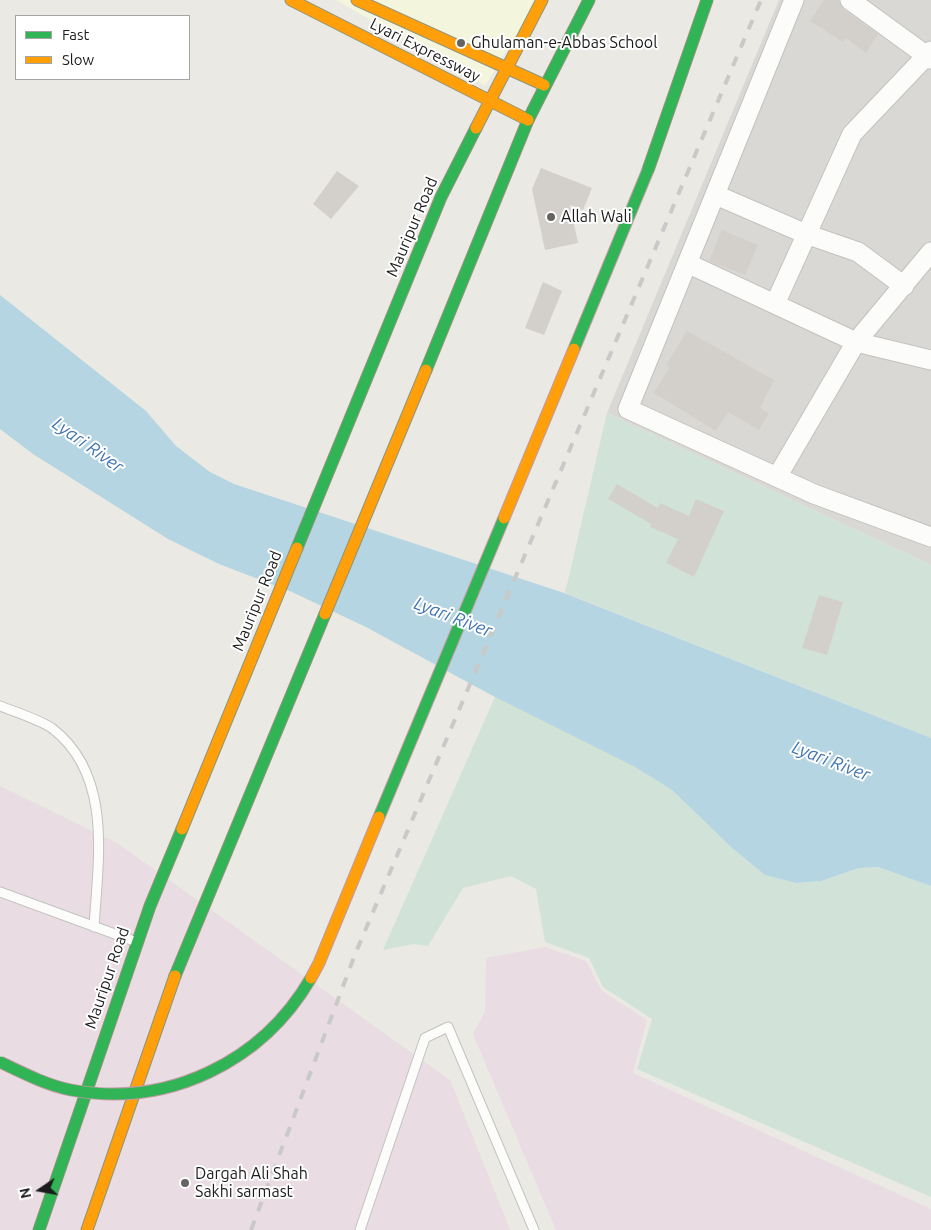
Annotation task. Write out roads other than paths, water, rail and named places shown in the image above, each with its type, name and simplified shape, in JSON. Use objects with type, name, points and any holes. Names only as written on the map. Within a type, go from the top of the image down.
[{"type":"main road","name":"Lyari Expressway","points":[[291,0],[528,120]]},
{"type":"main road","points":[[358,0],[505,69],[544,85]]},
{"type":"main road","name":"Mauripur Road","points":[[39,1230],[136,942],[150,906],[441,197],[542,0]]},
{"type":"main road","points":[[88,1230],[163,1005],[199,916],[487,224],[528,120],[544,85],[590,0]]},
{"type":"main road","points":[[0,1062],[13,1070],[47,1084],[82,1092],[118,1094],[154,1091],[189,1082],[222,1067],[252,1047],[279,1023],[302,994],[319,963],[648,170],[707,0]]},
{"type":"street","points":[[794,0],[628,409],[814,494],[931,537]]},
{"type":"street","points":[[775,304],[852,134],[929,55],[850,0]]},
{"type":"street","points":[[716,195],[806,234],[858,252],[904,286]]},
{"type":"street","points":[[777,477],[856,342],[931,252]]},
{"type":"street","points":[[688,264],[856,342],[931,360]]},
{"type":"lane","points":[[0,706],[52,728],[80,759],[94,798],[100,837],[94,926]]},
{"type":"lane","points":[[0,892],[136,942]]},
{"type":"lane","points":[[360,1230],[424,1038],[448,1027],[534,1230]]},
{"type":"water","name":"Lyari River","points":[[0,295],[146,411],[176,446],[210,472],[234,484],[564,593],[931,738],[931,886],[878,867],[859,868],[821,881],[796,883],[765,875],[732,848],[672,790],[635,767],[495,697],[366,627],[292,592],[219,564],[168,539],[33,454],[0,429]]},
{"type":"railway","points":[[251,1230],[356,952],[761,0]]},
{"type":"place","name":"Ghulaman-e-Abbas School","points":[[461,43]]},
{"type":"place","name":"Allah Wali","points":[[551,217]]},
{"type":"place","name":"Dargah Ali Shah Sakhi sarmast","points":[[185,1183]]}]
